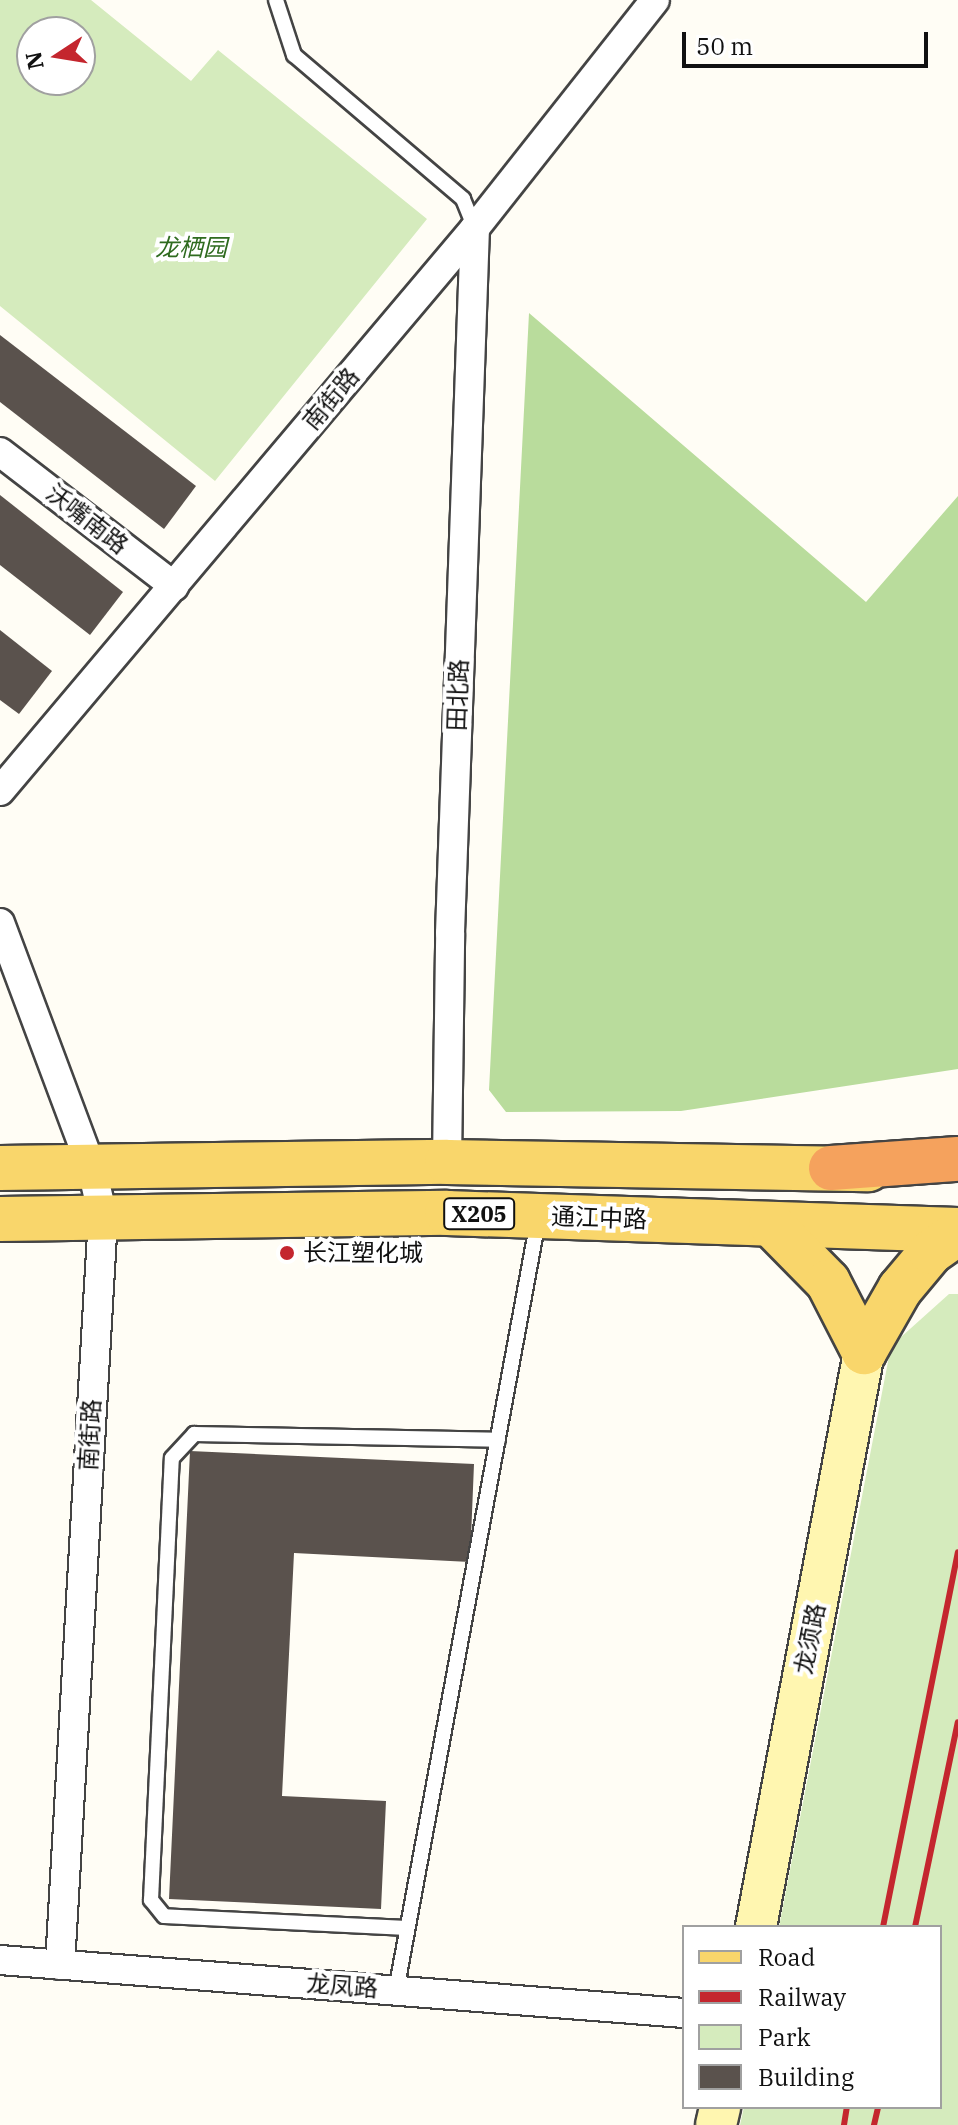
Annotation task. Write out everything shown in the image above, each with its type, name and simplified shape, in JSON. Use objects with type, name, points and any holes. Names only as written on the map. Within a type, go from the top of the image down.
[{"type":"highway","points":[[831,1168],[958,1159]]},
{"type":"main road","name":"X205","points":[[0,1168],[447,1162],[958,1171]]},
{"type":"main road","name":"通江中路","points":[[0,1219],[447,1213],[958,1232]]},
{"type":"main road","points":[[771,1224],[828,1282],[864,1352]]},
{"type":"main road","points":[[864,1352],[900,1289],[931,1252],[958,1232]]},
{"type":"street","name":"南街路","points":[[0,791],[475,228],[655,0]]},
{"type":"street","name":"田北路","points":[[447,1162],[450,933],[475,228]]},
{"type":"street","name":"沃嘴南路","points":[[0,452],[174,586]]},
{"type":"street","name":"南街路","points":[[0,923],[92,1169],[103,1217],[60,1965]]},
{"type":"street","name":"龙须路","points":[[756,1925],[864,1352]]},
{"type":"street","name":"龙凤路","points":[[0,1960],[682,2013]]},
{"type":"lane","points":[[276,0],[294,55],[463,199],[475,228]]},
{"type":"lane","points":[[396,1991],[539,1216]]},
{"type":"lane","points":[[407,1928],[164,1916],[151,1900],[172,1458],[194,1434],[498,1440]]},
{"type":"green space","name":"龙栖园","points":[[0,0],[91,0],[191,81],[218,50],[427,219],[215,481],[0,306]]},
{"type":"green space","points":[[529,313],[866,602],[958,496],[958,1069],[681,1111],[506,1112],[489,1090]]},
{"type":"green space","points":[[949,1294],[958,1294],[958,2125],[740,2125],[744,2109],[942,2109],[942,1925],[779,1925],[891,1346]]},
{"type":"building","points":[[0,335],[196,486],[164,529],[0,402]]},
{"type":"building","points":[[0,495],[123,592],[90,635],[0,565]]},
{"type":"building","points":[[0,630],[52,671],[19,714],[0,700]]},
{"type":"building","points":[[190,1451],[474,1464],[470,1562],[294,1553],[282,1796],[386,1801],[381,1909],[169,1899]]},
{"type":"railway","points":[[883,1925],[958,1552]]},
{"type":"railway","points":[[915,1925],[958,1722]]},
{"type":"railway","points":[[844,2125],[847,2109]]},
{"type":"railway","points":[[874,2125],[878,2109]]},
{"type":"place","name":"长江塑化城","points":[[287,1253]]}]
